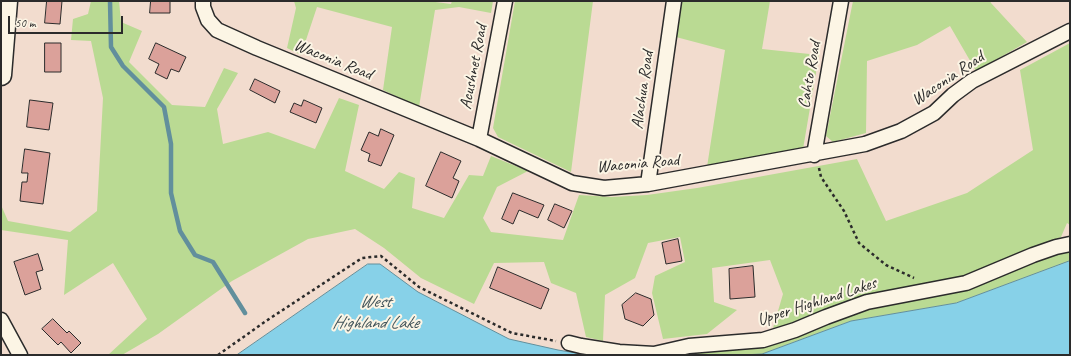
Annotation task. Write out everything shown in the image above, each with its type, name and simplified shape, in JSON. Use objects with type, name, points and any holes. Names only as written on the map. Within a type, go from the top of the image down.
[{"type":"street","points":[[1,75],[7,1]]},
{"type":"street","name":"Waconia Road","points":[[203,1],[203,7],[208,20],[217,30],[257,48],[479,139],[572,183],[604,188],[648,184],[865,144],[901,131],[934,113],[972,81],[1070,31]]},
{"type":"street","name":"Acushnet Road","points":[[479,139],[505,1]]},
{"type":"street","name":"Alachua Road","points":[[648,184],[674,1]]},
{"type":"street","name":"Cahto Road","points":[[814,154],[841,1]]},
{"type":"street","name":"Upper Highland Lakes","points":[[569,343],[619,352],[654,354],[689,346],[763,340],[795,330],[867,302],[936,290],[966,283],[1033,255],[1070,244]]},
{"type":"street","points":[[1,320],[20,355]]},
{"type":"path","points":[[814,154],[821,177],[844,211],[859,243],[886,265],[936,290]]},
{"type":"path","points":[[218,355],[362,258],[380,256],[419,287],[512,333],[569,343]]},
{"type":"green space","points":[[91,1],[119,1],[121,22],[142,31],[129,62],[172,105],[205,107],[224,68],[238,73],[217,109],[223,144],[268,132],[315,149],[339,98],[359,105],[345,171],[384,189],[399,172],[415,178],[412,208],[444,218],[469,175],[483,176],[491,156],[528,171],[497,187],[483,218],[491,232],[563,240],[579,195],[612,197],[647,195],[697,188],[857,159],[886,221],[967,193],[1033,150],[1020,70],[1070,43],[1070,225],[1067,223],[1061,237],[968,275],[797,323],[773,328],[783,294],[770,260],[712,268],[714,302],[737,310],[707,334],[663,339],[652,293],[655,276],[685,262],[680,237],[648,243],[635,278],[605,295],[603,341],[586,337],[576,293],[551,283],[544,262],[494,263],[474,304],[421,278],[384,248],[355,229],[308,239],[232,281],[158,334],[122,355],[108,355],[147,319],[113,263],[64,295],[68,240],[1,230],[1,205],[8,221],[70,232],[97,211],[103,98],[91,41],[71,40],[73,19],[88,14]]},
{"type":"green space","points":[[294,1],[428,1],[451,4],[452,1],[493,1],[491,13],[459,7],[435,10],[419,107],[383,90],[392,27],[317,7],[301,55],[287,48],[296,8]]},
{"type":"green space","points":[[515,1],[593,1],[571,172],[498,137],[493,128]]},
{"type":"green space","points":[[681,1],[770,1],[762,49],[819,55],[803,149],[707,167],[725,50],[676,37]]},
{"type":"green space","points":[[853,1],[990,1],[1027,42],[976,71],[950,26],[917,45],[867,61],[866,133],[833,142],[826,136]]},
{"type":"green space","points":[[1070,251],[1070,261],[956,303],[851,321],[762,354],[675,355],[869,307],[1058,253]]},
{"type":"water","points":[[1070,261],[1070,355],[742,355],[762,354],[851,321],[956,303]]},
{"type":"water","name":"West Highland Lake","points":[[368,264],[380,264],[418,292],[509,339],[588,355],[237,355]]},
{"type":"building","points":[[47,1],[62,1],[60,24],[45,23]]},
{"type":"building","points":[[151,1],[170,1],[170,13],[150,13]]},
{"type":"building","points":[[45,43],[61,43],[61,72],[45,72]]},
{"type":"building","points":[[156,43],[186,57],[179,72],[171,69],[167,79],[155,73],[159,64],[149,59]]},
{"type":"building","points":[[255,79],[280,91],[275,103],[250,90]]},
{"type":"building","points":[[30,100],[53,103],[49,130],[27,127]]},
{"type":"building","points":[[304,100],[322,108],[316,123],[290,112],[294,103],[301,106]]},
{"type":"building","points":[[381,129],[394,135],[381,166],[368,161],[370,154],[361,150],[369,132],[378,136]]},
{"type":"building","points":[[25,149],[50,153],[43,204],[20,201],[22,182],[27,182],[28,173],[22,173]]},
{"type":"building","points":[[441,152],[461,161],[453,178],[459,181],[452,198],[426,186]]},
{"type":"building","points":[[513,193],[544,205],[538,218],[519,210],[513,224],[502,219]]},
{"type":"building","points":[[555,204],[572,211],[564,228],[548,220]]},
{"type":"building","points":[[678,239],[682,261],[666,264],[662,243]]},
{"type":"building","points":[[38,254],[43,270],[36,272],[41,289],[25,295],[14,262]]},
{"type":"building","points":[[753,266],[755,297],[730,299],[729,269]]},
{"type":"building","points":[[498,267],[549,289],[541,309],[490,288]]},
{"type":"building","points":[[636,293],[651,299],[654,315],[643,326],[625,319],[622,305]]},
{"type":"building","points":[[53,319],[67,333],[69,331],[81,343],[71,353],[61,342],[58,345],[42,329]]},
{"type":"waterway","points":[[110,1],[111,47],[123,66],[164,107],[171,144],[171,193],[180,231],[195,255],[213,262],[245,313]]}]
